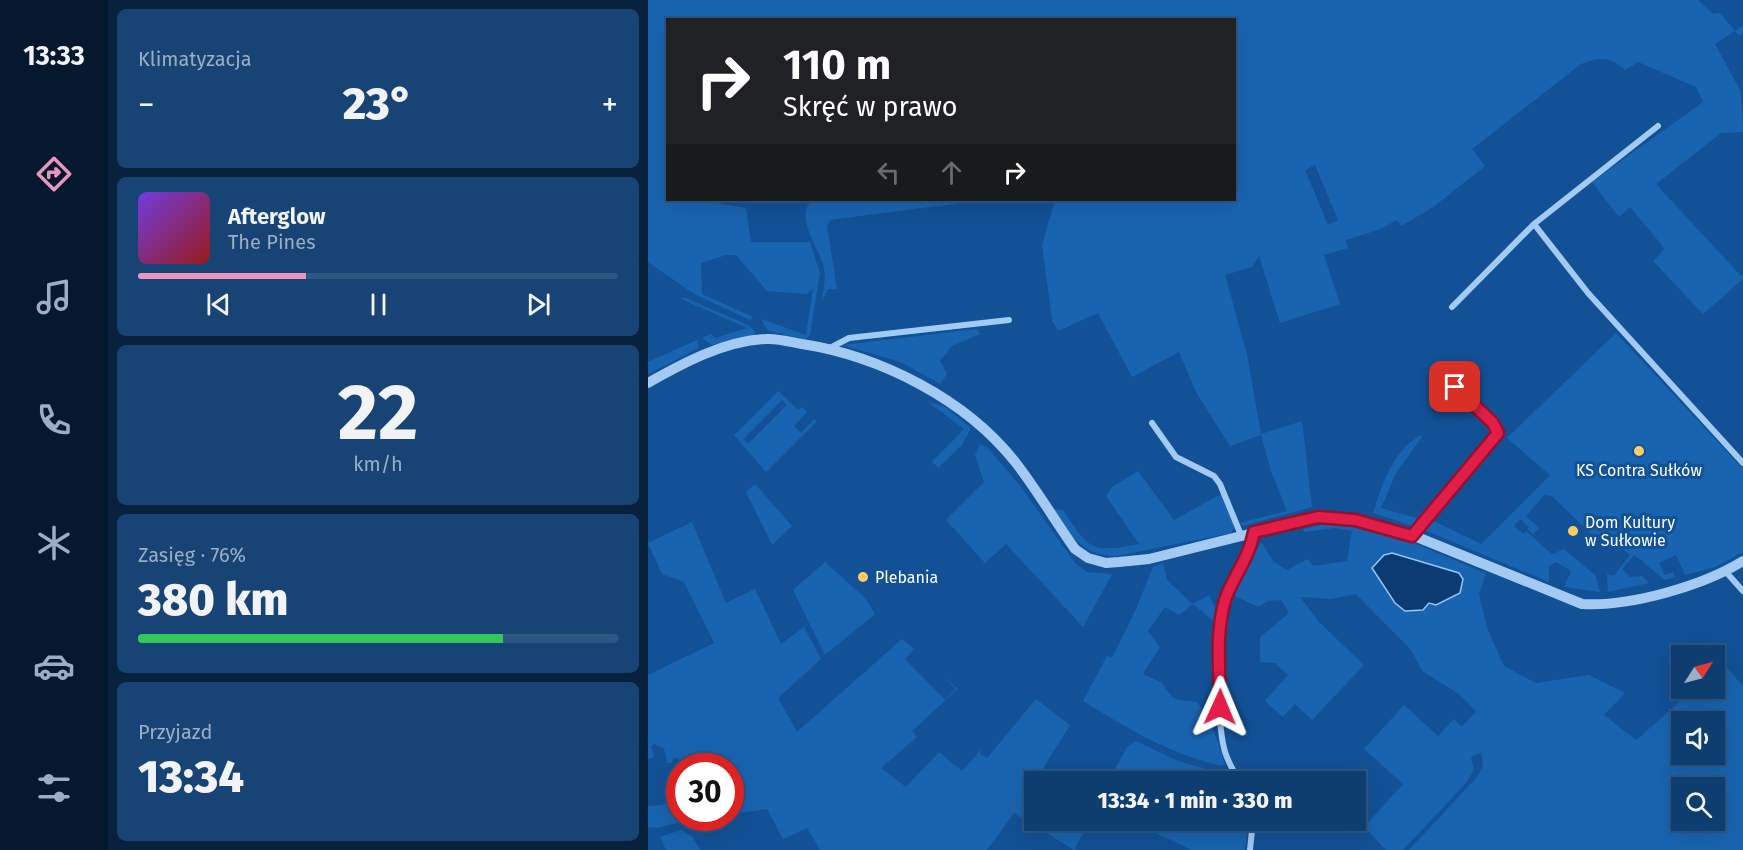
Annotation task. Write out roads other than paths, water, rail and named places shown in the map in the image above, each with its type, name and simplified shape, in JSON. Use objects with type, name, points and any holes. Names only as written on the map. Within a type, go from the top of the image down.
[{"type":"street","points":[[1452,307],[1534,224],[1658,126]]},
{"type":"street","points":[[1534,224],[1588,293],[1743,464]]},
{"type":"street","points":[[828,349],[849,338],[1009,320]]},
{"type":"street","points":[[648,383],[678,366],[729,345],[767,338],[828,349],[884,366],[923,385],[994,440],[1015,463],[1075,549],[1088,558],[1106,563],[1149,559],[1318,517],[1355,520],[1412,536],[1582,604],[1605,605],[1631,602],[1726,572],[1743,561]]},
{"type":"street","points":[[1412,536],[1498,433],[1493,423],[1455,387]]},
{"type":"street","points":[[1152,423],[1176,457],[1214,476],[1220,484],[1241,536]]},
{"type":"street","points":[[1234,771],[1224,751],[1220,729],[1221,618],[1226,598],[1251,551],[1254,532]]},
{"type":"street","points":[[1726,572],[1743,591]]},
{"type":"street","points":[[1250,850],[1252,831]]},
{"type":"place","name":"KS Contra Sułków","points":[[1639,451]]},
{"type":"place","name":"Dom Kultury w Sułkowie","points":[[1573,531]]},
{"type":"place","name":"Plebania","points":[[863,577]]}]
